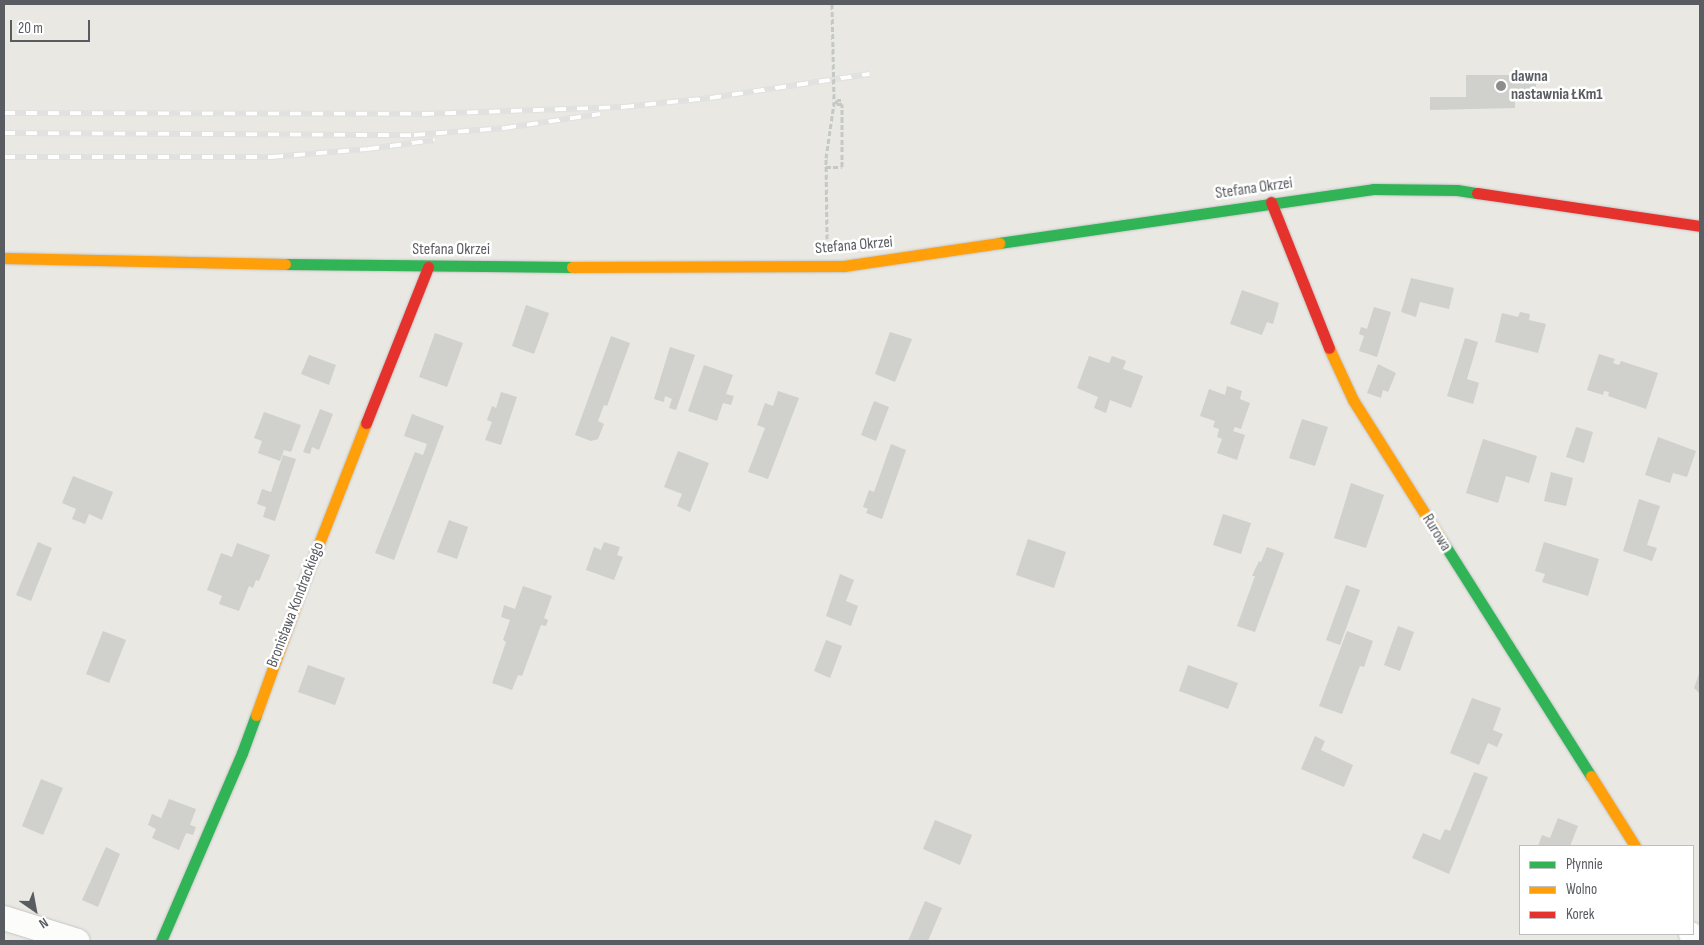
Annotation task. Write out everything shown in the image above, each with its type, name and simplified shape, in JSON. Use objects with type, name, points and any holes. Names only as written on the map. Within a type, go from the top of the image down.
[{"type":"street","name":"Stefana Okrzei","points":[[4,258],[428,267],[844,266],[1029,240],[1271,202],[1373,189],[1457,190],[1700,226]]},
{"type":"street","name":"Rurowa","points":[[1271,202],[1317,322],[1353,400],[1634,845]]},
{"type":"street","name":"Bronisława Kondrackiego","points":[[161,941],[242,753],[302,588],[428,267]]},
{"type":"street","points":[[4,918],[78,941]]},
{"type":"path","points":[[828,266],[826,168],[835,101],[832,4]]},
{"type":"path","points":[[835,101],[842,100]]},
{"type":"path","points":[[826,168],[842,167],[842,104],[836,104],[835,101]]},
{"type":"building","name":"dawna nastawnia ŁKm1","points":[[1466,75],[1536,75],[1536,96],[1515,97],[1515,108],[1430,110],[1430,97],[1466,97]]},
{"type":"building","points":[[1411,278],[1454,288],[1449,309],[1420,302],[1416,317],[1401,312]]},
{"type":"building","points":[[1242,290],[1279,303],[1273,324],[1267,322],[1262,335],[1230,324]]},
{"type":"building","points":[[526,305],[549,313],[534,354],[512,346]]},
{"type":"building","points":[[1374,307],[1391,312],[1377,357],[1359,351],[1364,336],[1359,334],[1361,327],[1367,329]]},
{"type":"building","points":[[1520,312],[1530,314],[1529,320],[1546,324],[1538,353],[1495,342],[1502,313],[1518,317]]},
{"type":"building","points":[[890,332],[912,339],[895,382],[875,374]]},
{"type":"building","points":[[435,333],[463,343],[447,387],[419,377]]},
{"type":"building","points":[[611,336],[630,343],[607,406],[604,405],[598,421],[604,424],[598,439],[591,441],[575,435]]},
{"type":"building","points":[[1465,338],[1478,342],[1467,379],[1479,383],[1473,404],[1447,396]]},
{"type":"building","points":[[670,347],[695,355],[676,410],[669,408],[672,399],[665,396],[664,402],[654,399]]},
{"type":"building","points":[[1599,354],[1615,359],[1613,363],[1619,365],[1621,361],[1658,373],[1646,409],[1608,396],[1609,392],[1604,391],[1603,395],[1587,390]]},
{"type":"building","points":[[309,355],[336,365],[329,385],[301,374]]},
{"type":"building","points":[[1089,356],[1109,363],[1112,356],[1126,361],[1123,369],[1143,376],[1131,408],[1110,400],[1106,413],[1094,408],[1098,397],[1077,388]]},
{"type":"building","points":[[1378,364],[1396,373],[1388,392],[1383,390],[1381,398],[1367,393]]},
{"type":"building","points":[[704,365],[733,375],[726,394],[734,396],[731,405],[723,403],[717,421],[688,411]]},
{"type":"building","points":[[1227,386],[1242,391],[1240,399],[1250,403],[1241,429],[1235,427],[1233,431],[1245,435],[1237,460],[1217,453],[1222,439],[1217,437],[1219,429],[1213,427],[1215,421],[1200,416],[1209,389],[1225,395]]},
{"type":"building","points":[[778,391],[799,398],[768,479],[748,472],[765,428],[757,425],[765,403],[773,406]]},
{"type":"building","points":[[501,392],[517,397],[501,445],[485,440],[492,422],[487,420],[492,406],[496,408]]},
{"type":"building","points":[[874,401],[889,407],[876,441],[861,435]]},
{"type":"building","points":[[320,409],[333,414],[319,450],[312,447],[310,454],[303,452]]},
{"type":"building","points":[[264,412],[301,425],[291,452],[284,450],[280,461],[258,453],[262,441],[254,438]]},
{"type":"building","points":[[412,414],[444,426],[394,560],[375,553],[415,452],[423,455],[427,444],[404,436]]},
{"type":"building","points":[[1302,419],[1328,427],[1315,466],[1289,458]]},
{"type":"building","points":[[1576,427],[1593,432],[1584,463],[1566,457]]},
{"type":"building","points":[[1658,437],[1696,451],[1687,477],[1673,473],[1670,483],[1645,475]]},
{"type":"building","points":[[1483,439],[1537,456],[1529,483],[1506,476],[1498,503],[1466,493]]},
{"type":"building","points":[[891,444],[906,450],[882,519],[866,513],[868,509],[863,507],[869,490],[874,492]]},
{"type":"building","points":[[678,451],[709,463],[690,512],[677,506],[682,494],[664,487]]},
{"type":"building","points":[[283,455],[296,459],[275,521],[263,517],[266,507],[257,504],[262,489],[271,492]]},
{"type":"building","points":[[1551,472],[1573,478],[1566,506],[1544,501]]},
{"type":"building","points":[[73,476],[113,492],[102,520],[89,514],[85,524],[72,519],[76,509],[62,503]]},
{"type":"building","points":[[1351,483],[1384,495],[1366,548],[1334,538]]},
{"type":"building","points":[[1639,499],[1660,506],[1647,545],[1657,548],[1652,561],[1623,551]]},
{"type":"building","points":[[1223,514],[1251,523],[1241,554],[1213,545]]},
{"type":"building","points":[[449,520],[468,527],[457,559],[437,552]]},
{"type":"building","points":[[1028,539],[1066,552],[1054,588],[1016,575]]},
{"type":"building","points":[[38,542],[52,548],[31,601],[16,595]]},
{"type":"building","points":[[604,542],[620,547],[617,555],[623,557],[614,580],[586,570],[594,547],[601,550]]},
{"type":"building","points":[[1544,542],[1599,559],[1588,596],[1542,582],[1545,574],[1535,571]]},
{"type":"building","points":[[237,543],[270,555],[259,581],[256,580],[253,588],[249,586],[239,611],[219,604],[222,596],[207,590],[221,553],[232,557]]},
{"type":"building","points":[[1267,547],[1284,553],[1255,632],[1237,626],[1255,576],[1252,576],[1259,561],[1261,562]]},
{"type":"building","points":[[840,574],[854,580],[846,601],[858,606],[851,626],[826,616]]},
{"type":"building","points":[[1346,585],[1360,590],[1340,645],[1326,640]]},
{"type":"building","points":[[523,586],[552,596],[544,618],[548,620],[546,626],[541,625],[522,676],[518,675],[512,690],[492,683],[506,642],[503,640],[510,620],[501,617],[504,605],[515,609]]},
{"type":"building","points":[[1398,626],[1414,632],[1400,671],[1384,665]]},
{"type":"building","points":[[103,631],[126,640],[109,683],[86,674]]},
{"type":"building","points":[[1347,631],[1373,641],[1364,667],[1360,666],[1342,714],[1319,706]]},
{"type":"building","points":[[826,640],[842,646],[830,678],[814,671]]},
{"type":"building","points":[[308,665],[345,678],[335,705],[298,692]]},
{"type":"building","points":[[1188,665],[1238,683],[1228,709],[1179,691]]},
{"type":"building","points":[[1700,671],[1700,694],[1694,688]]},
{"type":"building","points":[[1472,698],[1501,708],[1493,730],[1503,734],[1497,747],[1488,743],[1479,765],[1450,753]]},
{"type":"building","points":[[1315,736],[1325,741],[1321,750],[1353,765],[1344,787],[1301,769]]},
{"type":"building","points":[[1474,772],[1488,777],[1449,874],[1412,858],[1423,833],[1440,840],[1445,829],[1450,831]]},
{"type":"building","points":[[41,779],[63,788],[43,835],[22,826]]},
{"type":"building","points":[[169,799],[196,809],[190,825],[196,827],[193,835],[186,833],[179,850],[152,838],[156,829],[148,825],[152,814],[161,818]]},
{"type":"building","points":[[1558,818],[1578,826],[1570,845],[1538,845],[1542,835],[1550,838]]},
{"type":"building","points":[[935,820],[972,835],[960,865],[923,849]]},
{"type":"building","points":[[106,847],[120,854],[98,907],[82,900]]},
{"type":"building","points":[[925,901],[942,908],[928,941],[908,941]]},
{"type":"railway","points":[[4,113],[423,114],[623,107],[710,98],[869,74]]},
{"type":"railway","points":[[4,133],[414,135],[505,128],[600,114]]},
{"type":"railway","points":[[4,157],[272,157],[368,149],[434,140]]},
{"type":"traffic: fast","points":[[999,243],[1373,189],[1457,190],[1477,193]]},
{"type":"traffic: fast","points":[[285,264],[572,267]]},
{"type":"traffic: fast","points":[[1441,539],[1591,776]]},
{"type":"traffic: fast","points":[[161,941],[242,753],[256,715]]},
{"type":"traffic: slow","points":[[572,267],[844,266],[999,243]]},
{"type":"traffic: slow","points":[[4,258],[285,264]]},
{"type":"traffic: slow","points":[[1329,348],[1353,400],[1441,539]]},
{"type":"traffic: slow","points":[[256,715],[302,587],[366,423]]},
{"type":"traffic: slow","points":[[1591,776],[1634,845]]},
{"type":"traffic: jam","points":[[1477,193],[1700,226]]},
{"type":"traffic: jam","points":[[1271,202],[1329,348]]},
{"type":"traffic: jam","points":[[366,423],[428,267]]},
{"type":"place","name":"dawna nastawnia ŁKm1","points":[[1501,86]]}]
